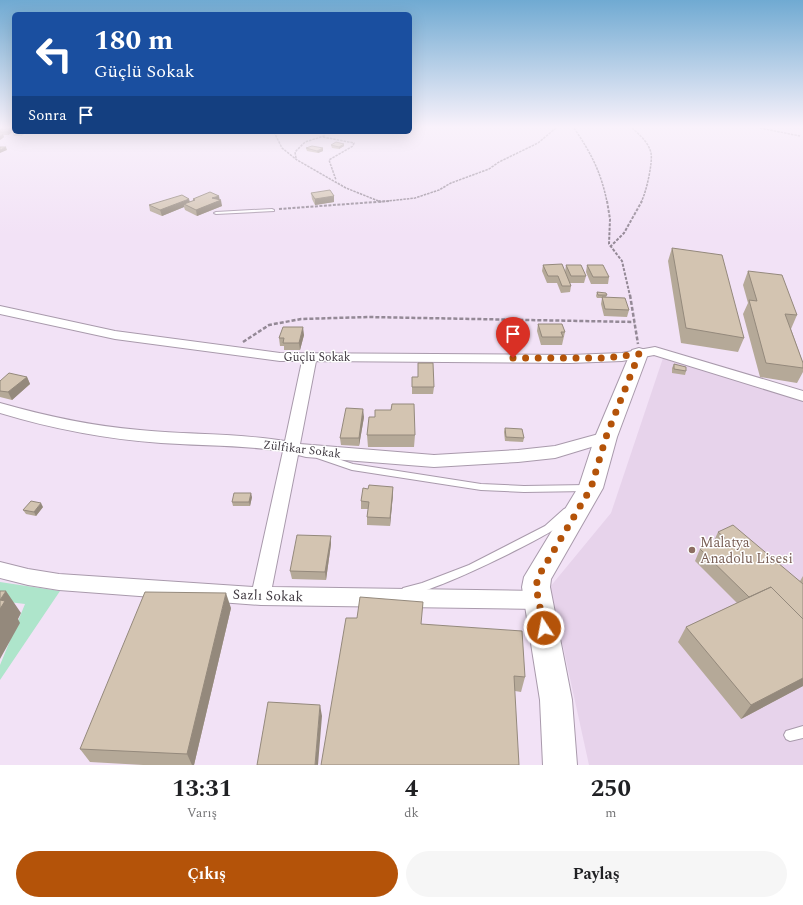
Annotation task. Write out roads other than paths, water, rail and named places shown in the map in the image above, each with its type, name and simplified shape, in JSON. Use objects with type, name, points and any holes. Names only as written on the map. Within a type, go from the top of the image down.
[{"type":"street","name":"Güçlü Sokak","points":[[0,310],[115,335],[272,356],[570,359],[622,357],[655,351],[803,396]]},
{"type":"street","points":[[560,765],[556,700],[536,587],[538,577],[591,488],[606,437],[639,354]]},
{"type":"street","points":[[262,596],[298,449],[310,357]]},
{"type":"street","name":"Zülfikar Sokak","points":[[0,408],[58,424],[109,432],[146,436],[232,441],[298,449],[434,461],[518,456],[555,452],[606,437]]},
{"type":"street","name":"Sazlı Sokak","points":[[0,570],[28,577],[59,582],[262,596],[538,600]]},
{"type":"lane","points":[[216,213],[272,210]]},
{"type":"lane","points":[[298,449],[352,467],[474,486],[524,489],[591,488]]},
{"type":"lane","points":[[377,598],[422,588],[472,568],[548,529],[591,488]]},
{"type":"lane","points":[[790,735],[803,732]]},
{"type":"place","name":"Malatya Anadolu Lisesi","points":[[692,550]]}]
